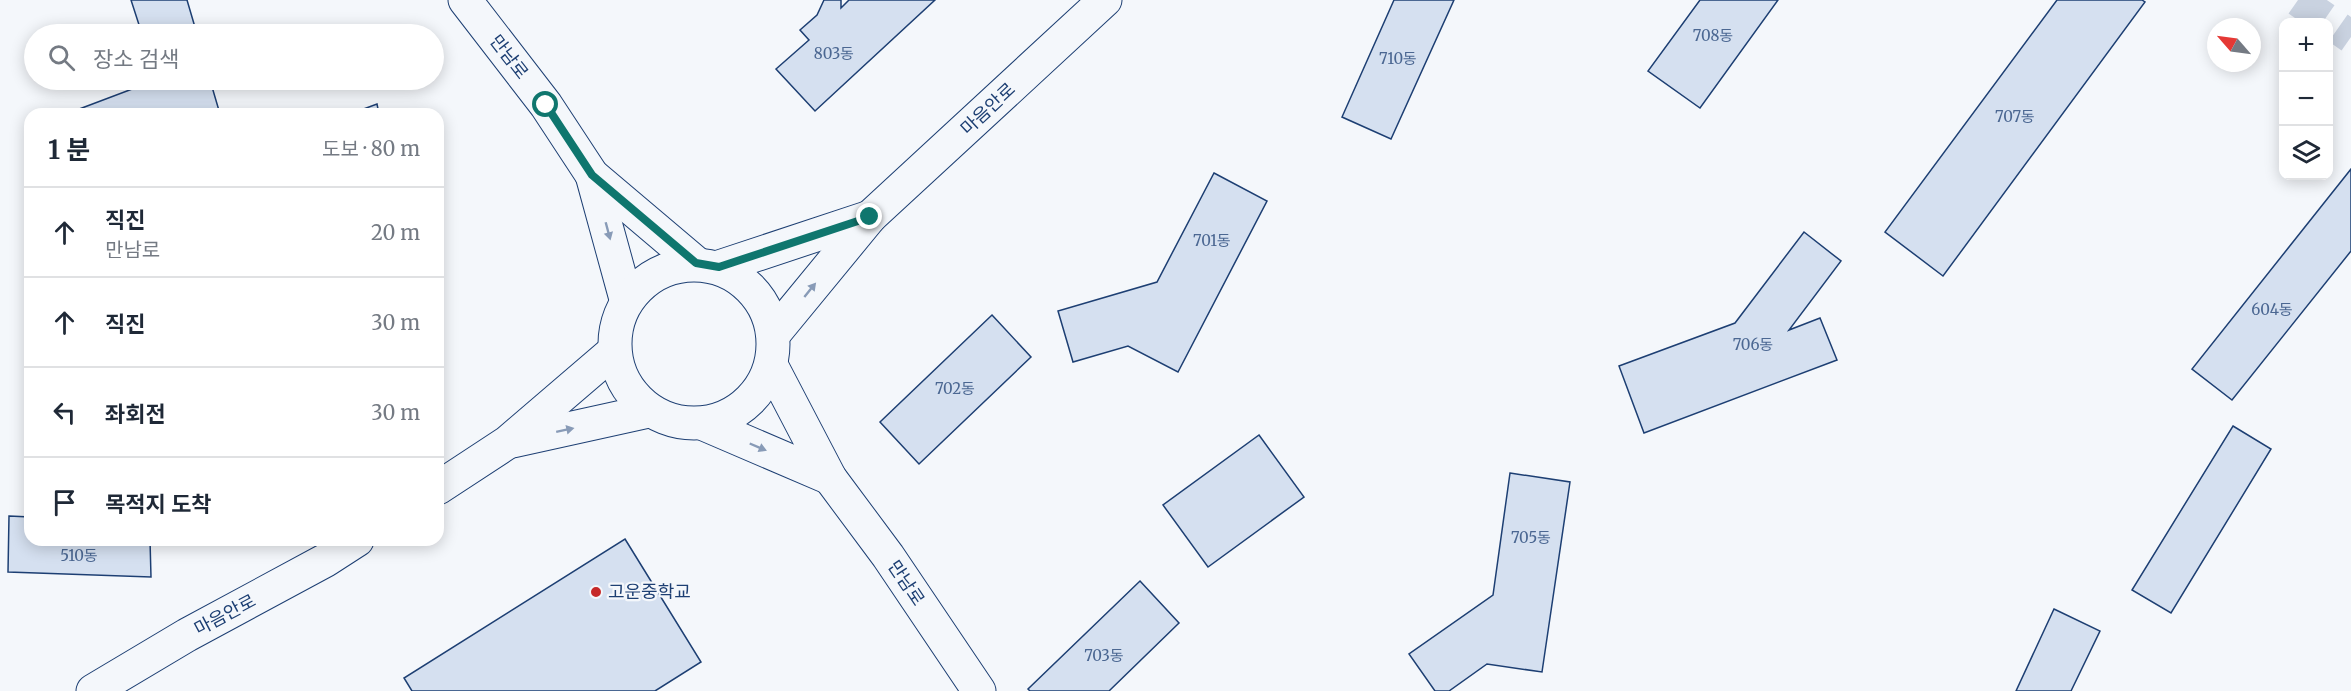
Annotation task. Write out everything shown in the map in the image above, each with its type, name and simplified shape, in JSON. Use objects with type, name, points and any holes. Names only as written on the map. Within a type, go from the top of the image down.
[{"type":"street","name":"만남로","points":[[465,0],[546,105],[592,175]]},
{"type":"street","name":"마음안로","points":[[772,350],[870,217],[1105,0]]},
{"type":"street","points":[[592,175],[707,265],[746,282],[765,306],[772,350],[757,393],[734,414],[705,424],[676,423],[649,411],[624,386],[613,352],[626,299],[592,175]]},
{"type":"street","points":[[626,299],[645,279],[669,267],[707,265],[870,217]]},
{"type":"street","name":"만남로","points":[[772,350],[830,478],[888,556],[979,691]]},
{"type":"street","points":[[444,484],[508,442],[613,352]]},
{"type":"street","points":[[508,442],[649,411]]},
{"type":"street","points":[[705,424],[830,478]]},
{"type":"street","name":"마음안로","points":[[93,691],[187,635],[348,546]]},
{"type":"building","points":[[131,0],[187,0],[194,24],[139,24]]},
{"type":"building","points":[[824,0],[841,0],[841,8],[849,0],[935,0],[815,111],[776,69],[809,40],[800,30],[817,15]]},
{"type":"building","points":[[1394,0],[1454,0],[1391,139],[1342,117]]},
{"type":"building","points":[[1700,0],[1778,0],[1700,108],[1648,71]]},
{"type":"building","points":[[2057,0],[2142,0],[2145,2],[1943,276],[1885,232]]},
{"type":"building","points":[[130,90],[213,90],[218,108],[82,108]]},
{"type":"building","points":[[377,104],[378,108],[366,108]]},
{"type":"building","points":[[2351,169],[2351,251],[2232,400],[2192,369]]},
{"type":"building","points":[[1214,173],[1267,201],[1178,372],[1128,346],[1073,362],[1058,311],[1157,282]]},
{"type":"building","points":[[1804,232],[1841,261],[1789,330],[1820,318],[1837,360],[1644,433],[1619,366],[1735,323]]},
{"type":"building","points":[[992,315],[1031,357],[919,464],[880,422]]},
{"type":"building","points":[[2233,426],[2271,449],[2171,613],[2132,590]]},
{"type":"building","points":[[1259,435],[1304,497],[1208,567],[1163,505]]},
{"type":"building","points":[[1510,473],[1570,482],[1542,672],[1487,664],[1449,691],[1435,691],[1409,654],[1493,595]]},
{"type":"building","points":[[9,516],[24,517],[24,546],[150,546],[151,577],[8,572]]},
{"type":"building","name":"고운중학교","points":[[625,539],[701,662],[655,691],[412,691],[404,678]]},
{"type":"building","points":[[1140,581],[1179,623],[1109,691],[1030,691],[1028,689]]},
{"type":"building","points":[[2054,609],[2100,631],[2071,691],[2016,691]]},
{"type":"tunnel","points":[[2298,0],[2351,37]]},
{"type":"place","name":"고운중학교","points":[[596,592]]},
{"type":"route","points":[[546,105],[592,175],[696,263],[719,267],[870,217]]}]
